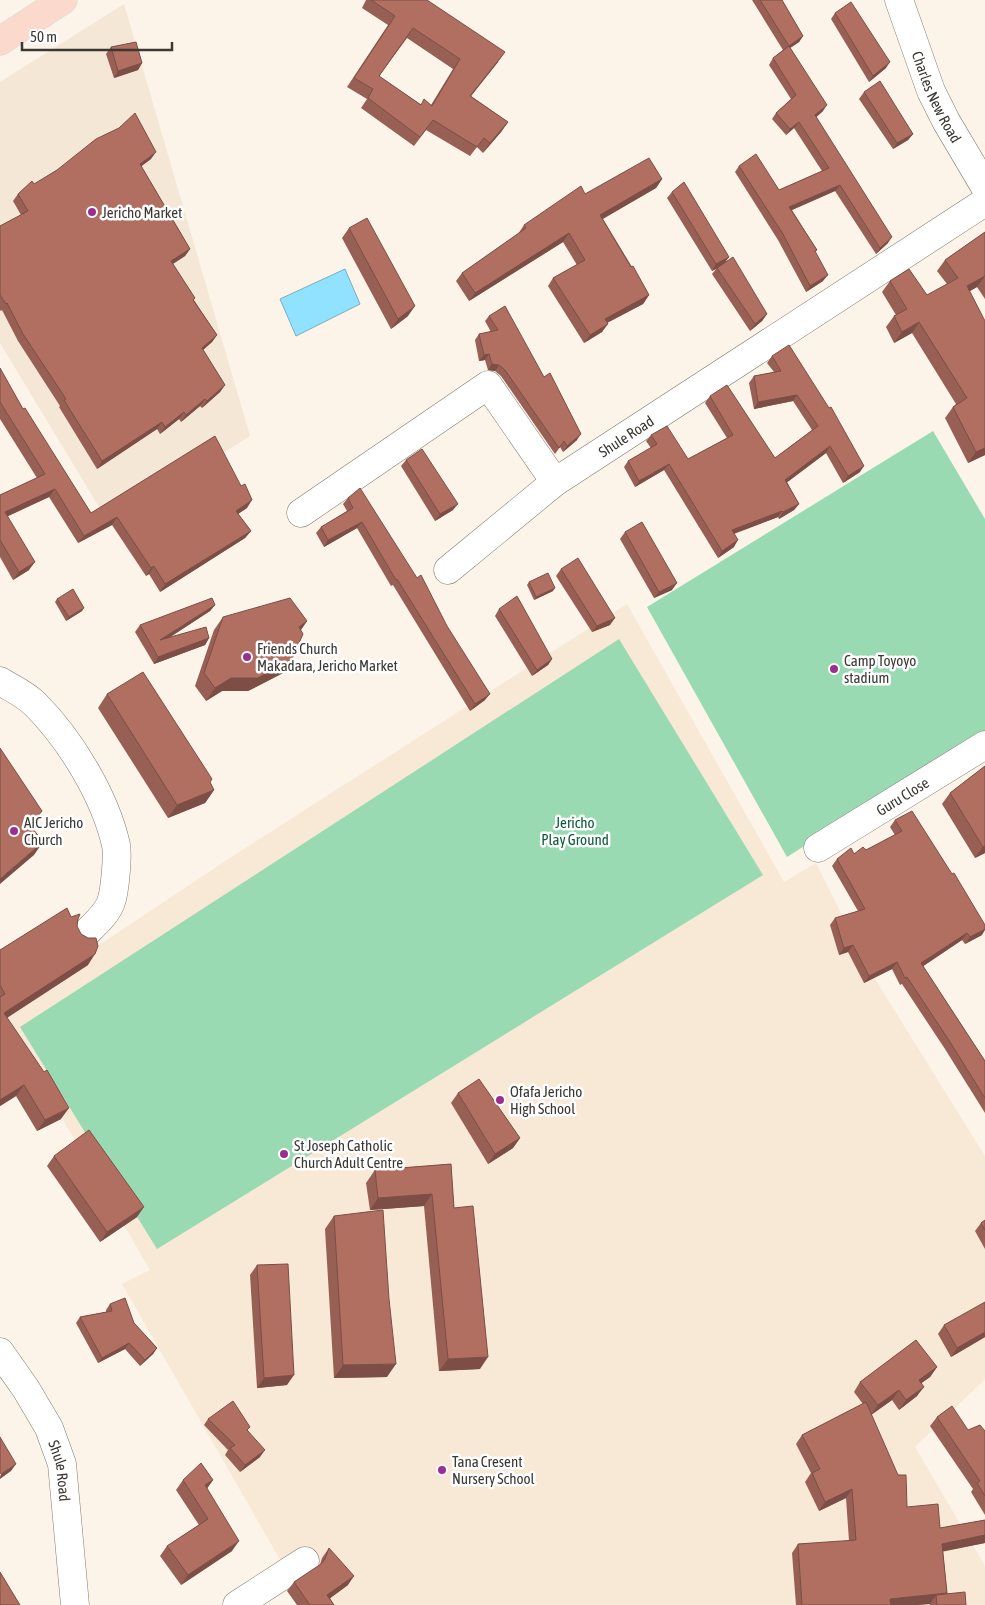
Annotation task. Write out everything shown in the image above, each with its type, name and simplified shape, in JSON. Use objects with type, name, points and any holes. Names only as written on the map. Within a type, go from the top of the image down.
[{"type":"main road","points":[[0,41],[63,0]]},
{"type":"street","name":"Charles New Road","points":[[898,0],[931,91],[946,121],[985,187]]},
{"type":"street","name":"Shule Road","points":[[448,570],[555,482],[985,202]]},
{"type":"street","points":[[301,513],[488,385],[555,482]]},
{"type":"street","points":[[0,681],[33,702],[57,728],[104,804],[116,847],[115,879],[111,902],[102,917],[85,934]]},
{"type":"street","name":"Guru Close","points":[[818,848],[985,745]]},
{"type":"street","name":"Shule Road","points":[[0,1352],[26,1388],[40,1412],[62,1464],[75,1605]]},
{"type":"street","points":[[237,1605],[305,1561]]},
{"type":"shaded area","name":"Jericho Market","points":[[124,4],[250,436],[110,525],[0,343],[0,82]]},
{"type":"shaded area","name":"Ofafa Jericho High School","points":[[627,604],[784,882],[816,863],[870,971],[985,1156],[985,1379],[915,1447],[985,1566],[985,1605],[306,1605],[122,1284],[150,1270],[0,1011],[233,856]]},
{"type":"green space","name":"Camp Toyoyo stadium","points":[[933,431],[985,519],[985,731],[787,857],[647,607]]},
{"type":"green space","name":"Jericho Play Ground","points":[[619,639],[763,875],[157,1249],[20,1027]]},
{"type":"water","points":[[345,269],[360,304],[296,336],[280,299]]},
{"type":"building","points":[[371,0],[427,0],[505,52],[470,96],[508,122],[490,143],[484,138],[477,147],[433,120],[420,137],[368,98],[373,89],[354,78],[395,16]],"holes":[[[413,28],[460,59],[432,106],[424,99],[421,105],[379,76]]]},
{"type":"building","points":[[760,0],[782,0],[803,36],[789,46]]},
{"type":"building","points":[[851,2],[890,62],[873,76],[835,13]]},
{"type":"building","points":[[136,42],[142,63],[118,71],[111,47]]},
{"type":"building","points":[[789,46],[827,105],[815,115],[892,237],[880,248],[840,185],[789,207],[817,250],[815,251],[828,275],[810,286],[783,234],[739,166],[756,154],[779,190],[829,168],[799,122],[790,129],[776,113],[796,95],[773,58]]},
{"type":"building","points":[[880,81],[913,134],[897,143],[864,92]]},
{"type":"building","points":[[135,113],[156,152],[140,164],[190,249],[171,261],[195,298],[193,300],[217,335],[202,348],[225,385],[207,401],[205,399],[186,415],[184,412],[165,427],[162,422],[102,461],[64,400],[66,399],[23,334],[7,303],[0,295],[0,226],[28,211],[18,194],[32,181],[34,184],[57,170],[96,139],[119,128]]},
{"type":"building","points":[[649,158],[662,179],[600,215],[631,267],[633,266],[649,295],[605,319],[608,324],[590,335],[553,278],[585,260],[569,233],[475,293],[462,273],[526,228],[524,225],[581,186],[585,194]]},
{"type":"building","points":[[684,182],[729,257],[716,264],[672,192]]},
{"type":"building","points":[[367,218],[415,306],[398,319],[349,228]]},
{"type":"building","points":[[985,232],[985,276],[967,286],[985,321],[985,448],[976,452],[953,407],[967,398],[919,322],[902,332],[894,316],[907,309],[890,281],[909,269],[927,295],[958,278],[945,260]]},
{"type":"building","points":[[733,257],[767,314],[755,324],[717,268]]},
{"type":"building","points":[[505,306],[544,377],[550,373],[581,434],[567,446],[564,441],[559,448],[505,370],[499,365],[492,364],[489,354],[484,355],[479,334],[498,330],[489,316]]},
{"type":"building","points":[[789,345],[829,408],[831,407],[864,466],[848,476],[830,446],[785,480],[799,504],[783,512],[732,530],[738,540],[722,551],[669,464],[639,481],[628,461],[657,444],[651,435],[667,426],[688,459],[733,435],[710,396],[727,385],[775,458],[818,426],[797,395],[758,402],[754,376],[781,371],[772,356]]},
{"type":"building","points":[[0,368],[23,409],[25,408],[91,513],[215,436],[241,486],[245,484],[252,500],[236,511],[251,531],[165,584],[154,566],[151,568],[117,517],[84,536],[55,489],[5,512],[35,562],[19,572],[0,540],[0,495],[45,474],[0,402]]},
{"type":"building","points":[[422,449],[458,504],[440,514],[406,460]]},
{"type":"building","points":[[360,488],[417,578],[421,575],[447,626],[490,694],[475,704],[396,580],[362,522],[328,540],[321,527],[353,508],[348,498]]},
{"type":"building","points":[[642,522],[677,583],[659,592],[625,532]]},
{"type":"building","points":[[578,558],[615,618],[597,626],[561,569]]},
{"type":"building","points":[[548,573],[555,588],[536,597],[529,582]]},
{"type":"building","points":[[73,589],[84,608],[69,617],[57,599]]},
{"type":"building","points":[[517,596],[552,659],[537,670],[499,609]]},
{"type":"building","points":[[212,598],[215,605],[160,640],[206,627],[209,638],[158,657],[140,625]]},
{"type":"building","name":"Friends Church Makadara, Jericho Market","points":[[290,598],[307,621],[299,627],[303,634],[292,659],[258,678],[231,678],[215,688],[204,673],[223,617]]},
{"type":"building","points":[[143,672],[212,779],[210,782],[214,790],[177,805],[107,694]]},
{"type":"building","name":"AIC Jericho Church","points":[[0,748],[42,811],[30,825],[43,842],[0,879]]},
{"type":"building","points":[[985,766],[985,846],[983,847],[950,793]]},
{"type":"building","points":[[912,811],[952,874],[954,873],[985,925],[985,929],[970,937],[967,933],[921,963],[985,1061],[985,1098],[907,977],[905,978],[897,962],[869,976],[853,945],[844,948],[835,918],[865,909],[837,859],[851,848],[854,854],[863,847],[866,850],[902,831],[895,820]]},
{"type":"building","points":[[67,908],[71,917],[80,914],[77,926],[81,934],[88,938],[96,938],[98,946],[95,954],[4,1013],[44,1072],[47,1070],[69,1108],[45,1120],[24,1085],[0,1100],[0,997],[5,994],[0,985],[0,950]]},
{"type":"building","points":[[479,1079],[520,1138],[495,1154],[458,1093]]},
{"type":"building","points":[[89,1130],[144,1207],[107,1232],[54,1156]]},
{"type":"building","points":[[451,1164],[454,1208],[473,1206],[488,1357],[448,1359],[432,1194],[378,1198],[375,1170]]},
{"type":"building","points":[[383,1210],[389,1299],[396,1364],[343,1365],[334,1216]]},
{"type":"building","points":[[985,1220],[985,1230],[981,1223]]},
{"type":"building","points":[[288,1264],[294,1375],[264,1378],[257,1265]]},
{"type":"building","points":[[125,1298],[134,1323],[157,1348],[145,1360],[129,1343],[102,1358],[80,1317],[112,1311],[110,1304]]},
{"type":"building","points":[[985,1302],[985,1332],[957,1348],[944,1325]]},
{"type":"building","points":[[916,1340],[937,1367],[919,1380],[924,1387],[906,1400],[899,1390],[878,1405],[860,1382]]},
{"type":"building","points":[[233,1401],[250,1427],[247,1430],[265,1450],[245,1465],[230,1448],[235,1445],[208,1419]]},
{"type":"building","points":[[866,1402],[898,1475],[906,1475],[907,1507],[938,1504],[940,1528],[985,1520],[985,1535],[942,1544],[947,1593],[890,1599],[891,1605],[802,1605],[798,1544],[856,1540],[852,1489],[825,1502],[812,1473],[820,1469],[802,1435]]},
{"type":"building","points":[[952,1406],[968,1430],[980,1425],[985,1431],[985,1496],[977,1483],[980,1481],[937,1417]]},
{"type":"building","points":[[0,1437],[16,1464],[1,1474],[0,1472]]},
{"type":"building","points":[[201,1463],[213,1480],[205,1485],[239,1541],[188,1575],[167,1546],[208,1519],[183,1480]]},
{"type":"building","points":[[329,1548],[354,1576],[327,1595],[334,1605],[310,1605],[294,1582],[321,1564]]},
{"type":"building","points":[[0,1572],[20,1605],[0,1605]]},
{"type":"building","points":[[965,1592],[966,1605],[937,1605],[936,1595]]},
{"type":"place","name":"Jericho Market","points":[[92,212]]},
{"type":"place","name":"Friends Church Makadara, Jericho Market","points":[[247,657]]},
{"type":"place","name":"Camp Toyoyo stadium","points":[[834,669]]},
{"type":"place","name":"AIC Jericho Church","points":[[14,831]]},
{"type":"place","name":"Ofafa Jericho High School","points":[[500,1100]]},
{"type":"place","name":"St Joseph Catholic Church Adult Centre","points":[[284,1154]]},
{"type":"place","name":"Tana Cresent Nursery School","points":[[442,1470]]}]
